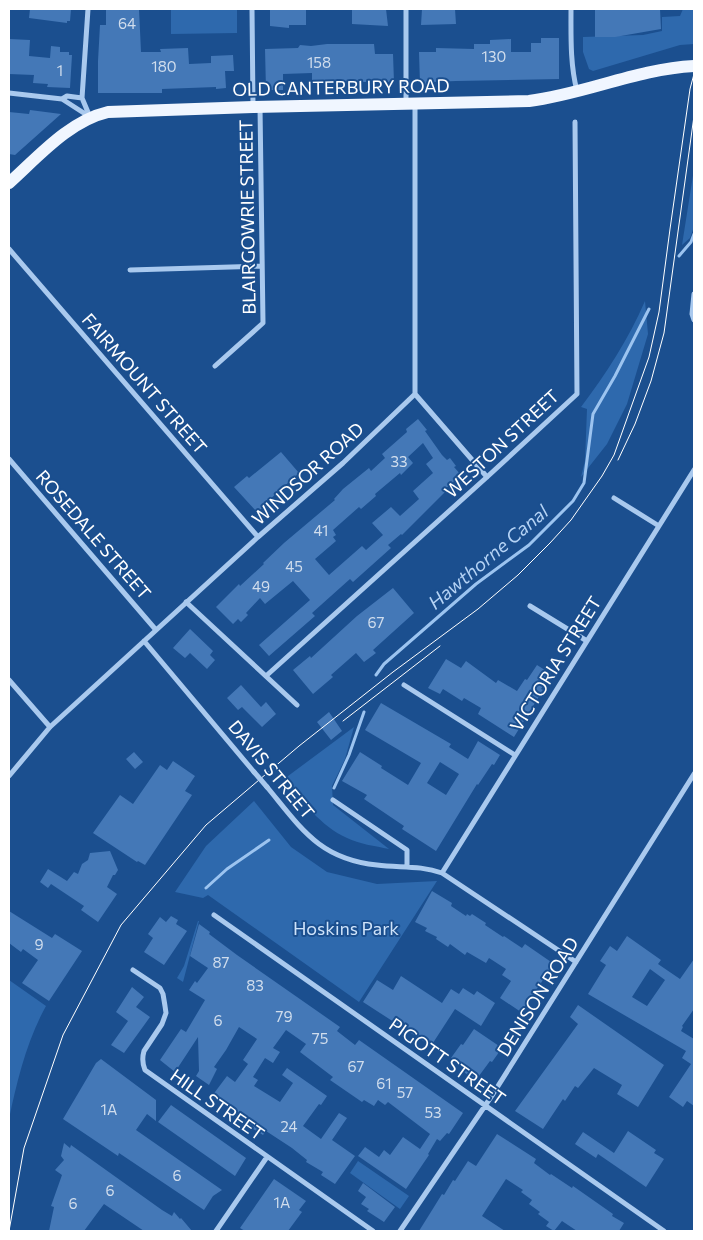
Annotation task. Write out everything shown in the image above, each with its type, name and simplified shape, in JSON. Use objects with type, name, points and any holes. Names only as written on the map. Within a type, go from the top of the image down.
[{"type":"main road","name":"OLD CANTERBURY ROAD","points":[[9,183],[70,129],[90,117],[117,111],[529,101],[553,98],[649,72],[694,66]]},
{"type":"street","points":[[88,9],[82,98],[90,117]]},
{"type":"street","name":"BLAIRGOWRIE STREET","points":[[215,366],[263,323],[257,107],[252,9]]},
{"type":"street","points":[[406,9],[411,104],[415,394],[487,477]]},
{"type":"street","points":[[571,9],[572,62],[577,91]]},
{"type":"street","points":[[9,93],[62,99],[90,117]]},
{"type":"street","points":[[62,99],[67,96],[82,98]]},
{"type":"street","name":"WESTON STREET","points":[[266,676],[577,394],[575,122]]},
{"type":"street","name":"FAIRMOUNT STREET","points":[[9,249],[258,537]]},
{"type":"street","points":[[130,270],[262,266]]},
{"type":"street","points":[[694,294],[692,314],[694,320]]},
{"type":"street","name":"WINDSOR ROAD","points":[[9,776],[50,727],[258,537],[343,463],[415,394]]},
{"type":"street","name":"ROSEDALE STREET","points":[[9,459],[156,630]]},
{"type":"street","name":"VICTORIA STREET","points":[[442,873],[694,470]]},
{"type":"street","points":[[614,498],[659,526]]},
{"type":"street","points":[[186,602],[297,705]]},
{"type":"street","points":[[530,606],[587,641]]},
{"type":"street","name":"DAVIS STREET","points":[[144,641],[317,844],[330,852],[359,863],[430,869],[442,873],[576,962]]},
{"type":"street","points":[[9,680],[50,727]]},
{"type":"street","points":[[404,686],[515,755]]},
{"type":"street","name":"DENISON ROAD","points":[[402,1231],[485,1106],[694,774]]},
{"type":"street","name":"DAVIS STREET","points":[[333,800],[407,850],[407,867]]},
{"type":"street","name":"PIGOTT STREET","points":[[214,915],[664,1231]]},
{"type":"street","name":"HILL STREET","points":[[134,970],[160,988],[165,1006],[165,1019],[142,1057],[142,1064],[145,1070],[267,1158],[373,1231]]},
{"type":"street","points":[[216,1231],[267,1158]]},
{"type":"green space","points":[[171,9],[237,9],[237,33],[171,34]]},
{"type":"green space","points":[[683,9],[694,9],[694,44],[680,45],[593,71],[589,69],[583,52],[583,37],[643,35],[662,31],[662,17],[680,16]]},
{"type":"green space","points":[[694,169],[694,227],[690,238],[682,245]]},
{"type":"green space","points":[[645,301],[648,334],[627,404],[607,444],[581,477],[585,461],[587,409],[581,407],[616,356]]},
{"type":"green space","points":[[354,727],[345,759],[332,786],[333,805],[389,849],[357,842],[328,827],[312,812],[284,779]]},
{"type":"green space","name":"Hoskins Park","points":[[254,801],[291,847],[327,872],[377,884],[437,881],[359,1002],[208,895],[203,898],[175,892],[206,846]]},
{"type":"green space","points":[[198,921],[183,982],[177,978],[184,966]]},
{"type":"green space","points":[[9,980],[46,1006],[28,1047],[9,1119]]},
{"type":"green space","points":[[358,1161],[409,1196],[400,1209],[350,1173]]},
{"type":"building","points":[[30,9],[71,9],[70,21],[67,21],[67,23],[29,18]]},
{"type":"building","points":[[106,9],[139,9],[141,52],[161,52],[160,49],[188,48],[189,64],[211,63],[211,56],[233,55],[234,71],[225,71],[226,88],[162,89],[162,93],[98,93],[100,25],[106,25]]},
{"type":"building","points":[[270,9],[306,9],[306,25],[289,25],[289,28],[270,26]]},
{"type":"building","points":[[352,9],[386,9],[388,26],[352,24]]},
{"type":"building","points":[[422,9],[455,9],[456,24],[421,25]]},
{"type":"building","points":[[595,9],[660,9],[661,29],[615,37],[595,37]]},
{"type":"building","points":[[541,38],[559,38],[559,79],[432,82],[432,87],[423,87],[420,84],[419,52],[436,52],[436,48],[474,49],[474,44],[490,44],[490,40],[511,39],[511,52],[531,52],[531,43],[541,43]]},
{"type":"building","points":[[9,39],[30,40],[29,56],[50,58],[51,46],[60,47],[60,52],[69,52],[69,55],[72,55],[70,88],[47,87],[48,84],[33,83],[34,75],[9,74]]},
{"type":"building","points":[[374,44],[375,54],[393,54],[394,82],[351,82],[349,84],[344,81],[312,82],[312,73],[283,74],[283,90],[266,90],[265,49],[298,48],[300,45]]},
{"type":"building","points":[[30,110],[61,114],[15,155],[9,154],[9,112],[29,114]]},
{"type":"building","points":[[418,419],[442,455],[447,460],[450,458],[456,466],[454,467],[461,475],[444,490],[445,492],[402,535],[388,545],[391,548],[353,582],[350,579],[312,613],[315,616],[269,656],[259,645],[310,600],[293,581],[265,604],[260,598],[246,613],[248,615],[241,622],[238,619],[233,624],[216,607],[239,584],[240,586],[264,564],[284,543],[335,500],[343,489],[369,468],[371,471],[385,458],[382,454],[407,432],[406,429]],"holes":[[[423,443],[433,458],[426,464],[433,473],[413,491],[419,499],[400,516],[391,507],[372,523],[383,535],[366,550],[362,546],[329,575],[315,559],[336,541],[333,537],[336,535],[333,530],[359,507],[361,509],[376,496],[375,494],[400,473],[401,475],[413,463],[408,457]]]},
{"type":"building","points":[[281,452],[299,473],[268,501],[270,502],[259,511],[256,511],[234,487],[247,476],[249,478]]},
{"type":"building","points":[[393,588],[414,613],[373,650],[376,653],[364,662],[356,653],[313,694],[293,670],[310,656],[311,658],[357,616]]},
{"type":"building","points":[[190,629],[213,651],[210,655],[215,660],[207,669],[190,653],[185,658],[173,648]]},
{"type":"building","points":[[446,659],[461,668],[466,661],[496,683],[498,680],[517,691],[537,665],[551,674],[514,737],[478,714],[481,708],[464,698],[462,701],[443,689],[440,694],[428,688]]},
{"type":"building","points":[[241,685],[261,707],[266,702],[276,714],[262,727],[242,707],[238,710],[227,698]]},
{"type":"building","points":[[381,703],[451,744],[449,747],[468,759],[478,741],[500,755],[494,765],[492,764],[477,784],[436,851],[402,829],[404,826],[364,799],[367,795],[342,781],[360,752],[408,785],[421,763],[365,730]],"holes":[[[440,762],[459,774],[446,795],[427,783]]]},
{"type":"building","points":[[329,712],[342,731],[331,740],[317,722]]},
{"type":"building","points":[[134,752],[143,762],[135,769],[126,759]]},
{"type":"building","points":[[173,761],[195,776],[185,791],[192,795],[145,865],[137,862],[93,833],[120,795],[133,804],[160,765],[167,770]]},
{"type":"building","points":[[110,851],[118,870],[107,887],[117,894],[98,922],[81,910],[84,906],[51,884],[48,888],[40,882],[48,869],[67,881],[74,872],[78,874],[82,864],[88,860],[90,853]]},
{"type":"building","points":[[432,891],[452,903],[451,906],[466,916],[467,914],[470,916],[472,914],[503,937],[522,948],[525,944],[554,964],[521,1012],[500,998],[511,981],[502,975],[506,969],[489,958],[486,963],[467,952],[465,955],[450,944],[448,947],[436,939],[437,937],[425,931],[427,928],[415,922]]},
{"type":"building","points":[[9,911],[52,938],[55,934],[82,951],[49,1001],[22,983],[38,960],[23,949],[21,952],[9,943]]},
{"type":"building","points":[[171,916],[178,920],[176,924],[187,931],[164,965],[144,952],[153,938],[148,934],[160,917],[166,922]]},
{"type":"building","points":[[199,924],[237,955],[340,1027],[337,1031],[355,1045],[359,1040],[463,1113],[449,1134],[447,1133],[440,1141],[437,1139],[429,1155],[406,1189],[358,1156],[365,1147],[379,1157],[384,1150],[390,1155],[403,1137],[420,1149],[430,1134],[388,1102],[385,1105],[378,1100],[374,1106],[364,1100],[362,1102],[330,1080],[333,1077],[300,1052],[306,1044],[286,1030],[273,1048],[280,1052],[273,1063],[265,1058],[253,1077],[258,1080],[254,1086],[280,1102],[293,1083],[282,1075],[287,1068],[327,1096],[303,1126],[321,1139],[339,1113],[347,1118],[332,1140],[355,1156],[335,1184],[321,1175],[323,1172],[306,1162],[307,1160],[292,1148],[266,1131],[263,1135],[253,1129],[241,1116],[212,1096],[227,1076],[235,1082],[248,1064],[243,1060],[257,1039],[239,1027],[214,1067],[217,1069],[209,1085],[196,1076],[199,1071],[198,1037],[175,1072],[160,1060],[181,1029],[186,1032],[205,1000],[189,990],[208,968],[190,956]]},
{"type":"building","points":[[627,936],[661,960],[658,964],[680,979],[694,959],[694,1009],[682,1026],[681,1031],[694,1039],[694,1106],[687,1101],[683,1107],[669,1097],[691,1064],[682,1058],[686,1051],[588,994],[606,965],[600,961],[610,946],[617,951]],"holes":[[[650,969],[665,980],[647,1006],[632,997]]]},
{"type":"building","points":[[401,976],[442,1003],[451,989],[459,994],[463,988],[474,995],[477,991],[495,1003],[481,1026],[455,1009],[431,1046],[363,1002],[377,980],[393,990]]},
{"type":"building","points":[[132,987],[144,997],[136,1007],[150,1017],[124,1053],[111,1045],[128,1021],[116,1012]]},
{"type":"building","points":[[578,1005],[664,1065],[638,1107],[617,1094],[622,1085],[594,1068],[578,1088],[575,1086],[565,1101],[563,1099],[543,1129],[515,1111],[578,1024],[570,1017]]},
{"type":"building","points":[[474,1029],[502,1048],[476,1080],[462,1071],[465,1067],[451,1058]]},
{"type":"building","points":[[101,1059],[156,1100],[156,1121],[147,1114],[136,1130],[222,1190],[213,1196],[204,1210],[119,1153],[118,1156],[63,1119],[96,1063]]},
{"type":"building","points":[[171,1105],[246,1158],[235,1176],[158,1122]]},
{"type":"building","points":[[628,1131],[656,1150],[654,1153],[664,1159],[646,1187],[598,1154],[596,1158],[575,1144],[583,1132],[614,1153]]},
{"type":"building","points":[[497,1134],[536,1159],[534,1163],[550,1175],[572,1188],[573,1186],[613,1214],[612,1216],[624,1223],[619,1231],[577,1231],[562,1221],[554,1231],[546,1226],[549,1222],[538,1214],[540,1212],[529,1204],[532,1200],[521,1192],[523,1190],[506,1179],[482,1216],[505,1231],[419,1231],[442,1194],[444,1195],[468,1161],[476,1166]]},
{"type":"building","points":[[64,1143],[70,1148],[71,1145],[162,1210],[172,1216],[174,1212],[192,1231],[144,1231],[104,1204],[84,1231],[49,1231],[54,1207],[51,1206],[62,1175],[55,1170],[64,1160],[61,1156]]},
{"type":"building","points":[[274,1179],[306,1201],[299,1210],[302,1212],[288,1231],[245,1231],[240,1228]]},
{"type":"building","points":[[363,1183],[395,1207],[384,1222],[367,1211],[369,1209],[361,1204],[366,1197],[358,1191]]},
{"type":"waterway","name":"Hawthorne Canal","points":[[679,256],[691,242],[694,234]]},
{"type":"waterway","name":"Hawthorne Canal","points":[[376,675],[384,664],[476,584],[529,545],[573,501],[584,483],[593,414],[615,376],[649,309]]},
{"type":"waterway","name":"Hawthorne Canal","points":[[334,788],[349,755],[364,712]]},
{"type":"waterway","points":[[206,888],[227,869],[269,840]]},
{"type":"tram line","points":[[9,1231],[24,1148],[63,1035],[121,925],[206,825],[299,746],[393,672],[478,609],[518,575],[571,520],[602,476],[614,455],[649,357],[659,312],[690,89],[694,74]]},
{"type":"tram line","points":[[618,460],[635,424],[651,381],[664,333],[694,116]]},
{"type":"tram line","points":[[343,721],[440,646]]}]
